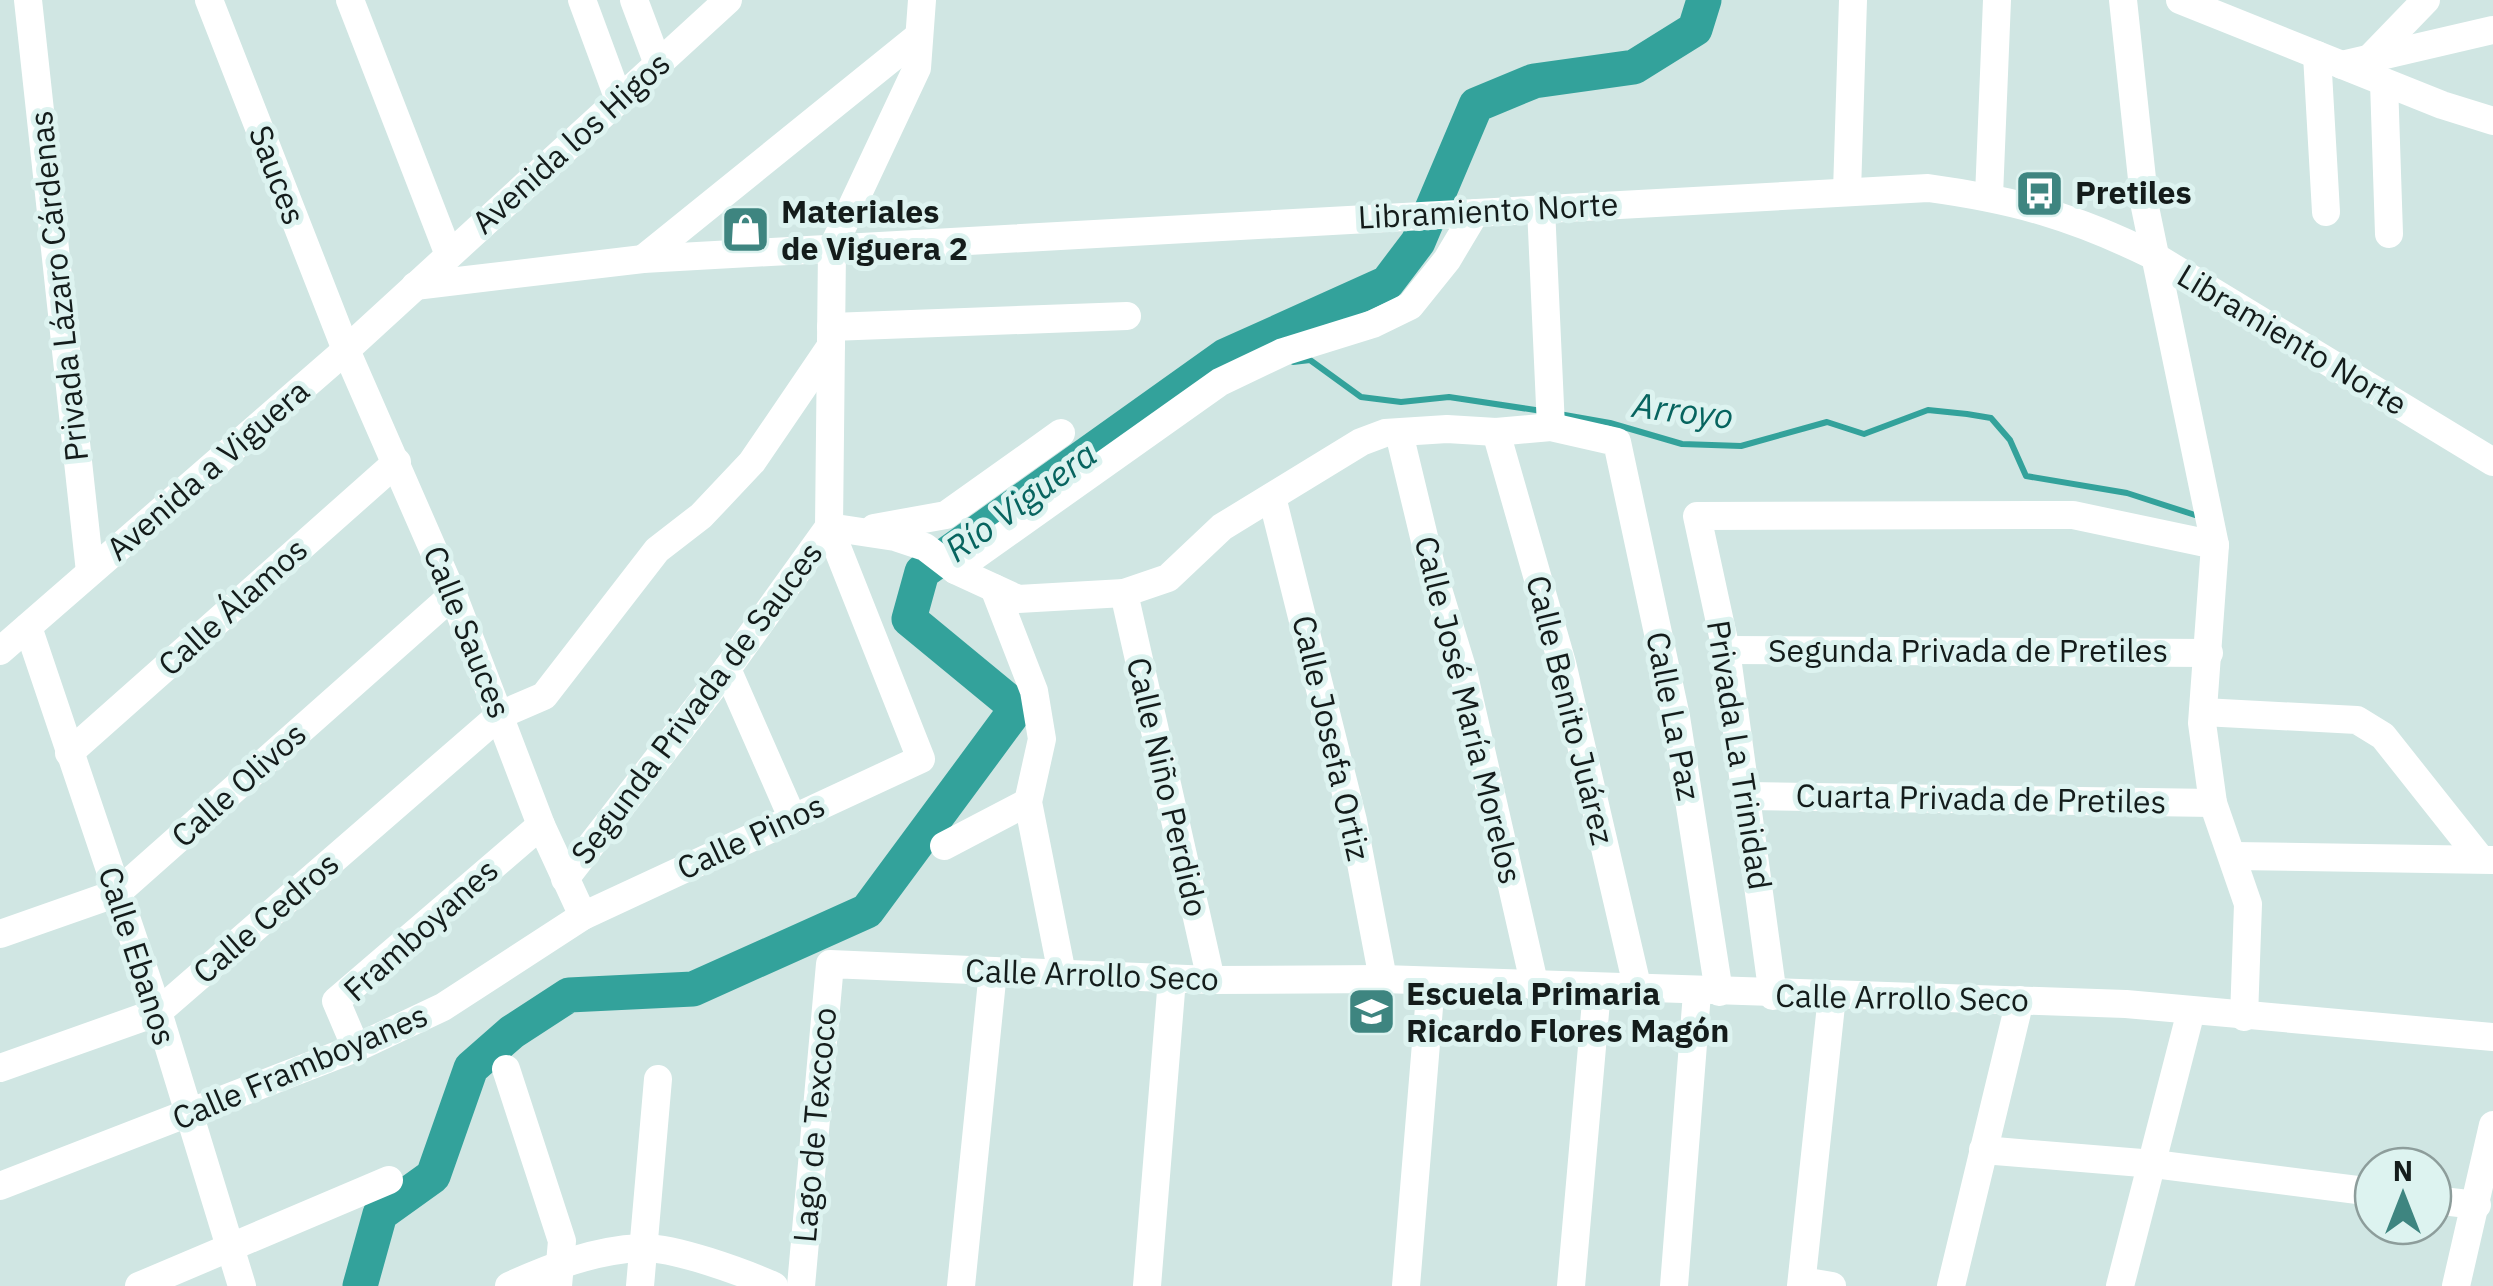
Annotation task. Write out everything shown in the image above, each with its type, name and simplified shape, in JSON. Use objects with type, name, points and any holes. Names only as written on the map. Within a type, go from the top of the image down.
[{"type":"street","name":"Privada Lázaro Cárdenas","points":[[28,0],[90,572]]},
{"type":"street","name":"Sauces","points":[[208,0],[346,350]]},
{"type":"street","points":[[350,0],[449,255]]},
{"type":"street","points":[[582,0],[619,100]]},
{"type":"street","points":[[634,0],[658,64]]},
{"type":"street","name":"Avenida los Higos","points":[[415,286],[727,0]]},
{"type":"street","points":[[922,0],[917,68],[832,249],[828,527],[925,548],[954,570],[1018,599],[1124,593],[1168,578],[1222,527],[1361,442],[1447,428],[1496,432],[1550,416],[1541,208]]},
{"type":"street","points":[[1847,192],[1853,0]]},
{"type":"street","points":[[1988,196],[1997,0]]},
{"type":"street","points":[[2123,0],[2154,256],[2216,545],[2203,712],[2214,803],[2248,904],[2244,1017]]},
{"type":"street","points":[[2180,0],[2330,60],[2378,70],[2493,121]]},
{"type":"street","points":[[2389,234],[2378,70],[2426,0]]},
{"type":"street","points":[[2378,70],[2493,30]]},
{"type":"street","points":[[643,259],[919,36]]},
{"type":"street","points":[[2326,212],[2330,60]]},
{"type":"street","name":"Libramiento Norte","points":[[415,286],[643,259],[1928,188],[1988,196],[2096,227],[2154,256],[2493,462]]},
{"type":"street","points":[[954,570],[1220,382],[1276,355],[1372,324],[1410,306],[1447,260],[1462,213]]},
{"type":"street","name":"Avenida a Viguera","points":[[0,651],[415,286]]},
{"type":"street","points":[[831,336],[1126,316]]},
{"type":"street","name":"Calle Cedros","points":[[0,1068],[158,1012],[500,715],[544,696],[657,550],[701,516],[752,462],[831,336]]},
{"type":"street","name":"Calle Sauces","points":[[346,350],[453,595],[541,825],[582,916]]},
{"type":"street","name":"Calle La Paz","points":[[1550,416],[1617,442],[1676,718],[1708,993],[1674,1286]]},
{"type":"street","name":"Calle Benito Juárez","points":[[1496,432],[1562,663],[1638,990]]},
{"type":"street","points":[[858,532],[946,515],[1061,433]]},
{"type":"street","name":"Calle José María Morelos","points":[[1399,434],[1431,566],[1463,671],[1535,987]]},
{"type":"street","name":"Calle Álamos","points":[[69,753],[397,462]]},
{"type":"street","name":"Calle Josefa Ortiz","points":[[1272,497],[1353,821],[1382,979]]},
{"type":"street","name":"Privada La Trinidad","points":[[1773,996],[1726,650],[1697,516],[2073,515],[2216,545]]},
{"type":"street","name":"Segunda Privada de Sauces","points":[[565,879],[727,669],[828,527]]},
{"type":"street","name":"Calle Pinos","points":[[582,916],[920,760],[828,527]]},
{"type":"street","points":[[994,588],[1034,691],[1042,739],[1028,802],[1062,974]]},
{"type":"street","name":"Calle Niño Perdido","points":[[1124,593],[1211,980]]},
{"type":"street","name":"Calle Olivos","points":[[0,934],[117,893],[453,595]]},
{"type":"street","name":"Calle Ebanos","points":[[28,627],[158,1012],[242,1286]]},
{"type":"street","name":"Segunda Privada de Pretiles","points":[[1726,650],[2209,653]]},
{"type":"street","points":[[727,669],[792,818]]},
{"type":"street","points":[[2203,712],[2357,720],[2383,736],[2486,859]]},
{"type":"street","name":"Cuarta Privada de Pretiles","points":[[1748,796],[2214,803]]},
{"type":"street","points":[[944,846],[1028,802]]},
{"type":"street","name":"Framboyanes","points":[[356,1048],[336,1001],[541,825]]},
{"type":"street","points":[[2234,856],[2486,859]]},
{"type":"street","name":"Calle Framboyanes","points":[[0,1186],[356,1048],[443,1008],[582,916]]},
{"type":"street","name":"Calle Arrollo Seco","points":[[830,964],[1211,980],[1382,979],[1773,996],[2020,1000],[2493,1037]]},
{"type":"street","name":"Lago de Texcoco","points":[[801,1286],[830,964]]},
{"type":"street","points":[[961,1286],[993,971]]},
{"type":"street","points":[[1148,1286],[1172,978]]},
{"type":"street","points":[[1406,1286],[1432,983]]},
{"type":"street","points":[[1571,1286],[1597,990]]},
{"type":"street","points":[[1832,996],[1802,1284],[1832,1286]]},
{"type":"street","points":[[1951,1286],[2020,1000]]},
{"type":"street","points":[[2120,1286],[2192,1011]]},
{"type":"street","points":[[506,1069],[562,1240],[559,1274]]},
{"type":"street","points":[[640,1286],[658,1079]]},
{"type":"street","points":[[2456,1286],[2478,1205],[2493,1125]]},
{"type":"street","points":[[1983,1150],[2154,1164],[2353,1189]]},
{"type":"street","points":[[139,1286],[389,1180]]},
{"type":"street","points":[[2453,1202],[2478,1205]]},
{"type":"street","points":[[508,1286],[644,1247],[740,1272],[774,1286]]},
{"type":"waterway","name":"Río Viguera","points":[[360,1286],[380,1214],[433,1176],[471,1068],[512,1032],[569,995],[693,989],[867,911],[1017,708],[909,619],[922,572],[1225,356],[1387,283],[1418,242],[1476,105],[1534,81],[1634,67],[1695,29],[1704,0]]},
{"type":"waterway","name":"Arroyo","points":[[1293,362],[1310,360],[1361,397],[1401,402],[1449,397],[1542,411]]},
{"type":"waterway","name":"Arroyo","points":[[1559,414],[1610,423],[1682,444],[1741,446],[1827,422],[1864,434],[1928,410],[1967,414],[1991,418],[2010,440],[2026,476],[2127,493],[2195,515]]},
{"type":"place","name":"Pretiles","points":[[2040,193]]},
{"type":"place","name":"Materiales de Viguera 2","points":[[746,230]]},
{"type":"place","name":"Escuela Primaria Ricardo Flores Magón","points":[[1371,1012]]}]
